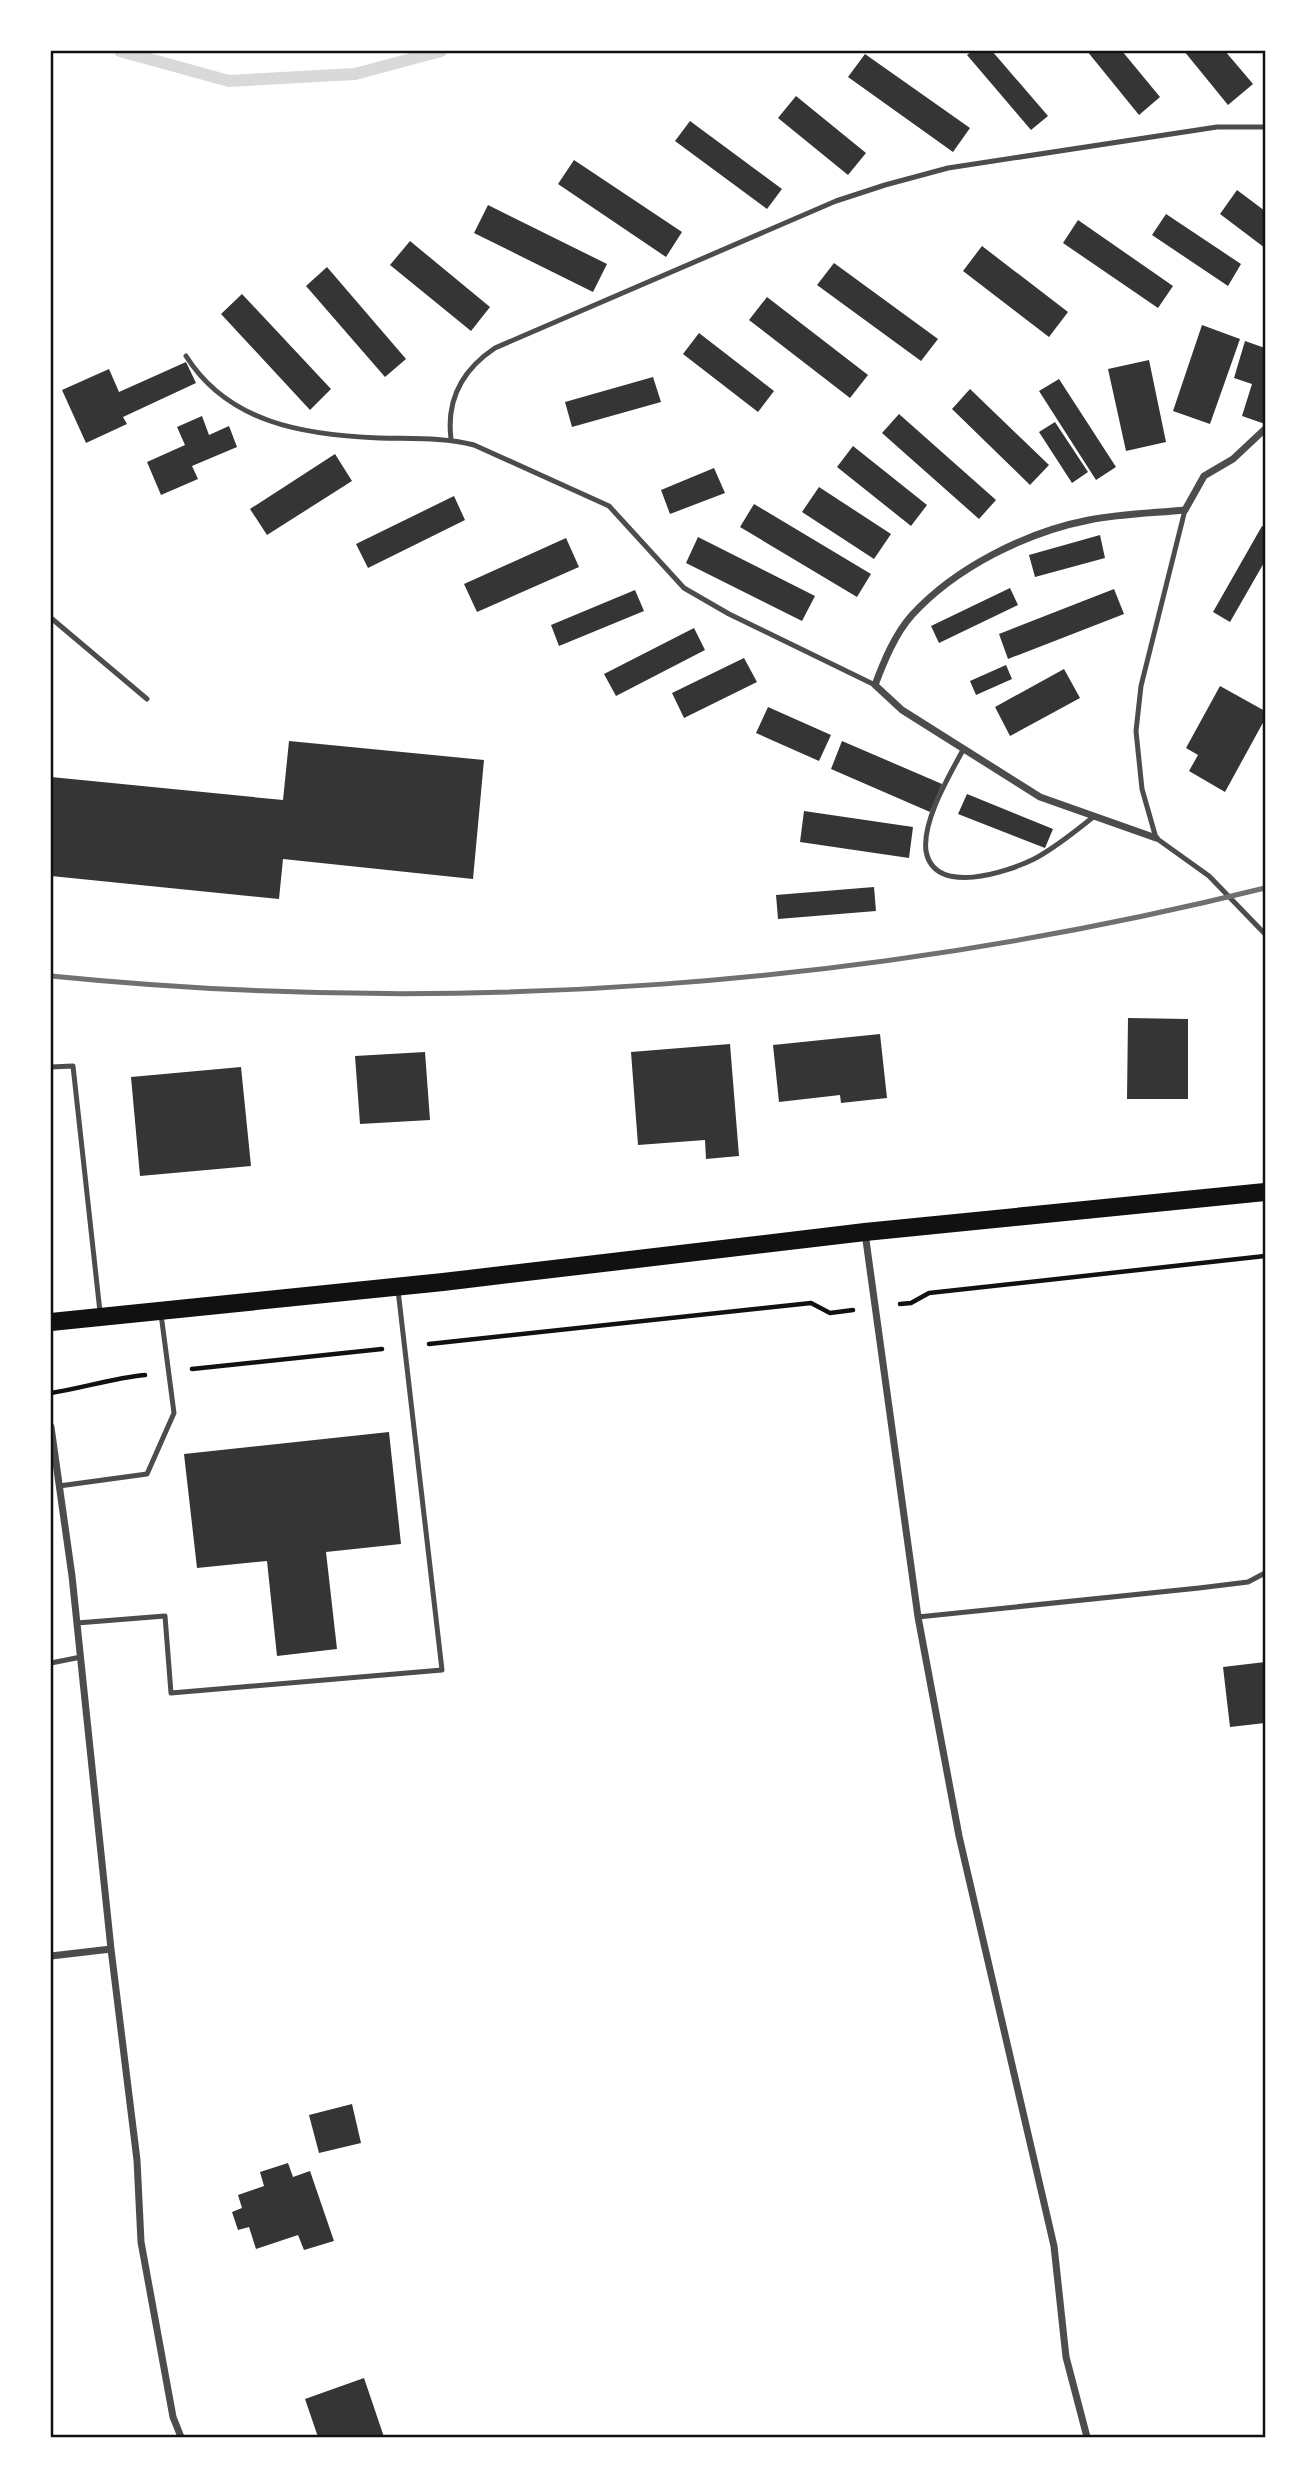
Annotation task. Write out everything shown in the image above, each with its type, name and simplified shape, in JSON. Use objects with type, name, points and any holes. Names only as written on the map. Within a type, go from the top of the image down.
[{"type":"main road","points":[[51,1322],[397,1287],[865,1232],[1265,1192]]},
{"type":"street","points":[[1156,838],[1092,818],[1040,797],[902,710],[875,685],[888,653],[911,616],[946,584],[1019,542],[1089,520],[1185,510],[1204,477],[1233,458],[1265,429]]},
{"type":"street","points":[[865,1232],[918,1617],[959,1836],[1054,2246],[1066,2357],[1087,2437]]},
{"type":"street","points":[[51,1427],[77,1623],[111,1949],[137,2160],[141,2242],[173,2417],[181,2437]]},
{"type":"street","points":[[51,1956],[111,1949]]},
{"type":"lane","points":[[451,439],[448,418],[452,397],[477,359],[495,348],[836,201],[948,168],[1217,127],[1265,127]]},
{"type":"lane","points":[[186,356],[201,381],[218,395],[258,417],[300,429],[374,438],[451,439],[474,445],[608,506],[684,588],[729,614],[875,685]]},
{"type":"lane","points":[[1185,510],[1141,686],[1136,731],[1142,789],[1156,838],[1209,876],[1265,934]]},
{"type":"lane","points":[[51,618],[147,699]]},
{"type":"lane","points":[[963,750],[942,789],[932,816],[926,849],[931,865],[944,875],[995,875],[1034,859],[1062,842],[1092,818]]},
{"type":"lane","points":[[51,1067],[73,1066],[100,1317]]},
{"type":"lane","points":[[77,1623],[166,1616],[171,1693],[442,1670],[397,1287]]},
{"type":"lane","points":[[59,1486],[147,1474],[174,1413],[161,1311]]},
{"type":"lane","points":[[918,1617],[1248,1582],[1265,1573]]},
{"type":"lane","points":[[51,1663],[80,1657]]},
{"type":"path","points":[[51,1393],[91,1387],[105,1379],[811,1303],[830,1313],[911,1303],[929,1293],[1265,1256]]},
{"type":"building","points":[[972,51],[992,51],[1048,116],[1031,130],[967,55]]},
{"type":"building","points":[[1087,51],[1122,51],[1160,97],[1139,115]]},
{"type":"building","points":[[1184,51],[1225,51],[1253,84],[1228,105]]},
{"type":"building","points":[[865,54],[970,128],[953,152],[848,77]]},
{"type":"building","points":[[796,96],[866,153],[848,175],[778,118]]},
{"type":"building","points":[[690,121],[782,189],[767,209],[675,141]]},
{"type":"building","points":[[574,160],[682,232],[666,257],[558,184]]},
{"type":"building","points":[[1237,190],[1265,211],[1265,248],[1220,214]]},
{"type":"building","points":[[488,205],[607,264],[593,292],[474,233]]},
{"type":"building","points":[[1166,214],[1241,264],[1228,286],[1152,235]]},
{"type":"building","points":[[1078,220],[1173,286],[1158,308],[1063,243]]},
{"type":"building","points":[[410,241],[490,307],[471,331],[390,265]]},
{"type":"building","points":[[982,246],[1068,312],[1049,337],[963,271]]},
{"type":"building","points":[[834,263],[938,339],[921,361],[817,285]]},
{"type":"building","points":[[327,267],[406,359],[385,377],[306,286]]},
{"type":"building","points":[[242,294],[331,389],[310,410],[221,314]]},
{"type":"building","points":[[767,297],[868,375],[850,398],[749,320]]},
{"type":"building","points":[[1202,325],[1240,339],[1210,424],[1173,411]]},
{"type":"building","points":[[699,333],[774,391],[758,412],[683,354]]},
{"type":"building","points":[[1245,341],[1265,348],[1265,424],[1242,416],[1252,384],[1234,378]]},
{"type":"building","points":[[1149,360],[1166,442],[1126,451],[1108,369]]},
{"type":"building","points":[[186,362],[196,383],[123,417],[127,424],[86,443],[62,390],[109,369],[119,392]]},
{"type":"building","points":[[653,377],[661,402],[572,427],[565,402]]},
{"type":"building","points":[[1059,379],[1116,467],[1096,480],[1039,391]]},
{"type":"building","points":[[970,389],[1049,465],[1030,485],[952,409]]},
{"type":"building","points":[[899,414],[996,500],[979,519],[882,433]]},
{"type":"building","points":[[202,416],[209,435],[229,426],[237,447],[192,466],[198,479],[161,495],[147,462],[185,445],[177,427]]},
{"type":"building","points":[[1055,422],[1088,472],[1072,483],[1039,432]]},
{"type":"building","points":[[853,446],[927,505],[911,526],[837,467]]},
{"type":"building","points":[[335,454],[352,481],[267,535],[250,509]]},
{"type":"building","points":[[714,468],[725,493],[670,514],[661,490]]},
{"type":"building","points":[[819,487],[891,534],[874,559],[802,512]]},
{"type":"building","points":[[454,496],[465,520],[368,568],[356,544]]},
{"type":"building","points":[[754,504],[871,574],[857,597],[740,527]]},
{"type":"building","points":[[1262,526],[1265,528],[1265,561],[1230,622],[1213,612]]},
{"type":"building","points":[[1100,535],[1105,558],[1035,577],[1029,555]]},
{"type":"building","points":[[698,537],[815,596],[802,621],[686,563]]},
{"type":"building","points":[[566,538],[579,567],[477,612],[464,584]]},
{"type":"building","points":[[1010,588],[1018,605],[939,643],[931,626]]},
{"type":"building","points":[[1114,589],[1124,614],[1008,659],[999,634]]},
{"type":"building","points":[[635,590],[644,611],[559,646],[551,625]]},
{"type":"building","points":[[694,628],[705,650],[616,696],[604,674]]},
{"type":"building","points":[[744,658],[757,682],[684,718],[672,693]]},
{"type":"building","points":[[1006,665],[1012,679],[976,695],[970,681]]},
{"type":"building","points":[[1064,669],[1080,698],[1010,736],[995,707]]},
{"type":"building","points":[[1220,686],[1265,711],[1265,719],[1225,792],[1189,771],[1198,755],[1186,748]]},
{"type":"building","points":[[768,707],[831,735],[819,761],[756,733]]},
{"type":"building","points":[[289,741],[484,760],[473,879],[283,859],[279,899],[51,876],[51,777],[283,800]]},
{"type":"building","points":[[842,741],[942,784],[930,812],[831,769]]},
{"type":"building","points":[[967,794],[1053,829],[1045,848],[958,814]]},
{"type":"building","points":[[804,811],[913,827],[909,858],[800,842]]},
{"type":"building","points":[[874,887],[876,911],[778,919],[776,895]]},
{"type":"building","points":[[1128,1018],[1188,1019],[1188,1099],[1127,1099]]},
{"type":"building","points":[[880,1034],[887,1098],[841,1103],[840,1095],[779,1102],[773,1045]]},
{"type":"building","points":[[730,1044],[739,1156],[706,1159],[705,1140],[638,1145],[631,1052]]},
{"type":"building","points":[[425,1052],[430,1120],[360,1124],[355,1056]]},
{"type":"building","points":[[241,1067],[251,1166],[140,1176],[131,1077]]},
{"type":"building","points":[[389,1432],[401,1544],[326,1552],[337,1649],[277,1656],[267,1561],[197,1568],[184,1454]]},
{"type":"building","points":[[1265,1662],[1265,1723],[1230,1727],[1223,1667]]},
{"type":"building","points":[[352,2104],[361,2143],[319,2153],[309,2115]]},
{"type":"building","points":[[288,2163],[293,2177],[310,2171],[334,2241],[304,2250],[298,2235],[256,2249],[249,2227],[238,2230],[232,2212],[242,2208],[238,2195],[264,2186],[260,2172]]},
{"type":"building","points":[[364,2378],[384,2437],[318,2437],[305,2399]]},
{"type":"waterway","points":[[120,51],[229,81],[355,74],[441,51]]},
{"type":"railway","points":[[51,976],[204,988],[356,993],[509,992],[662,984],[814,970],[966,949],[1116,922],[1265,888]]}]
